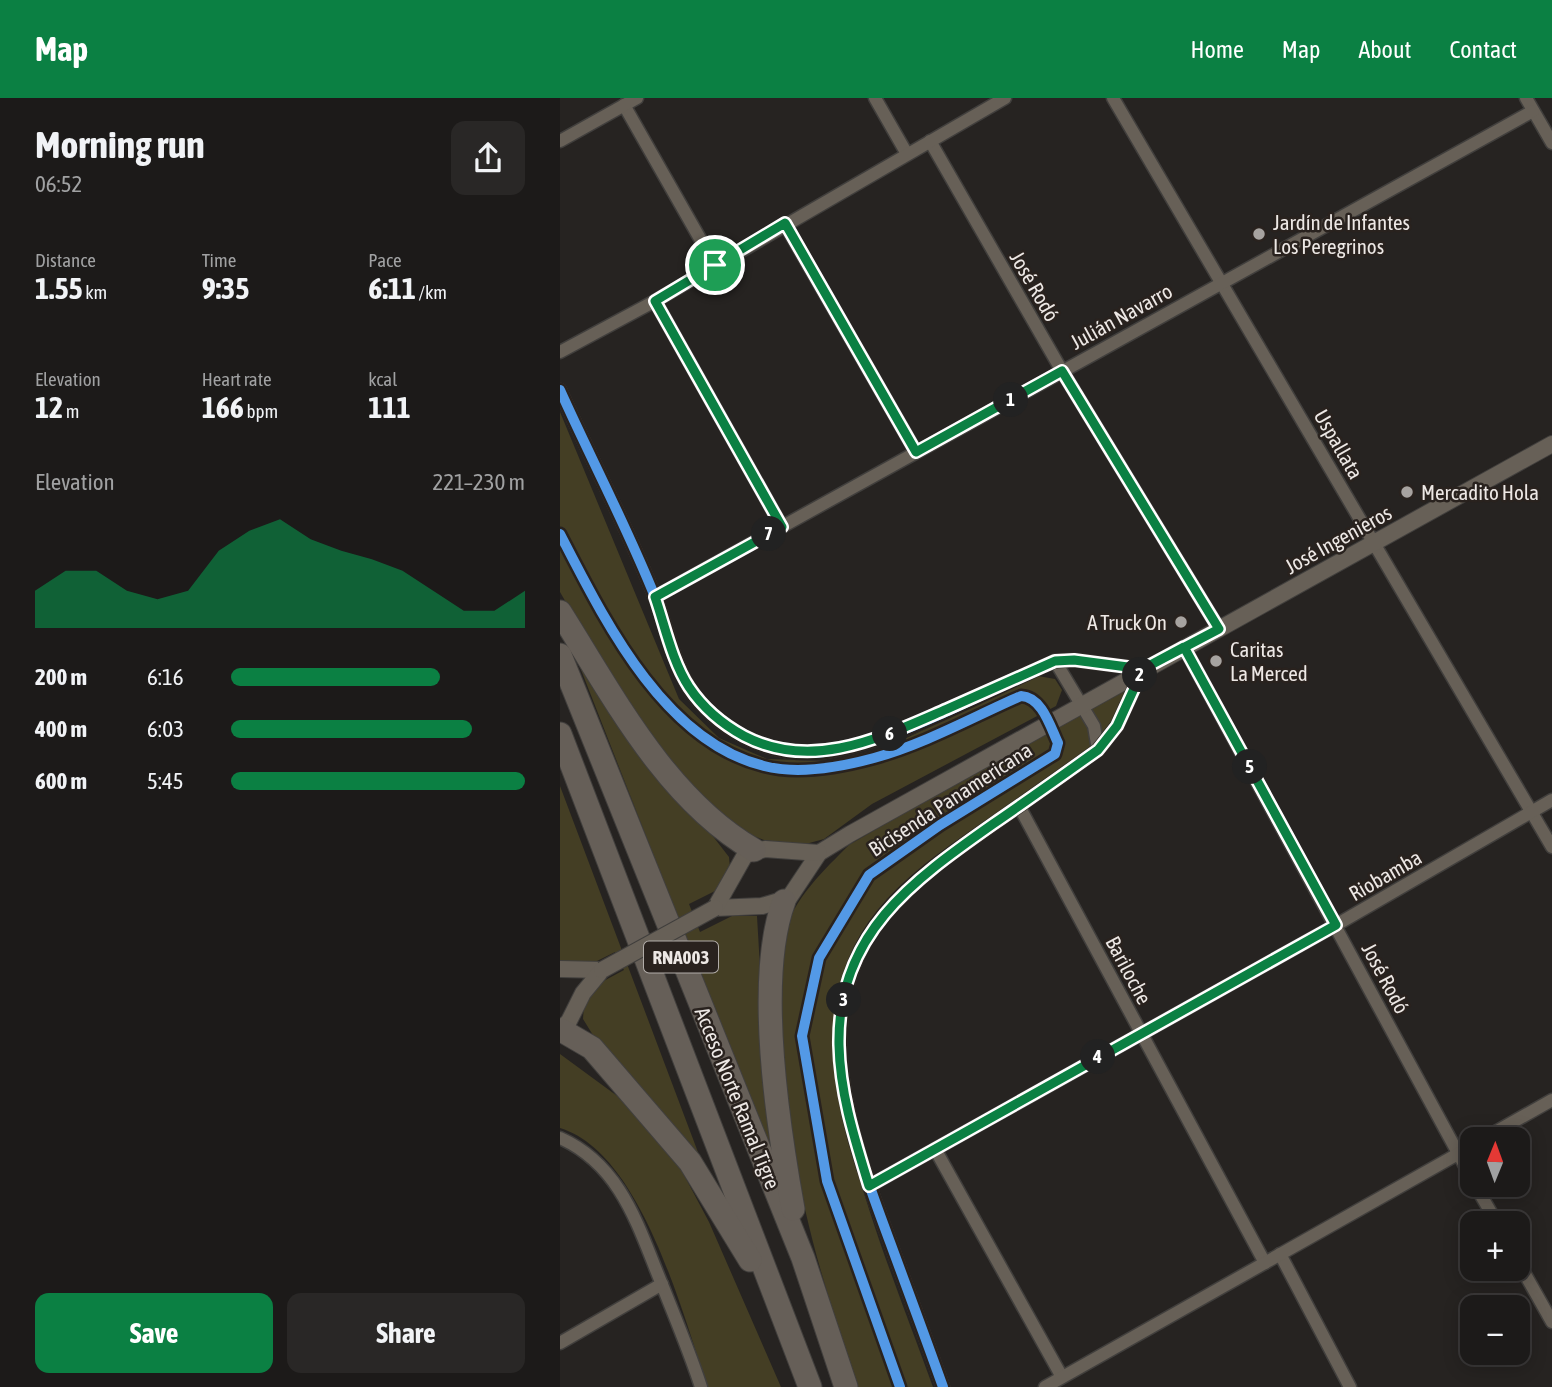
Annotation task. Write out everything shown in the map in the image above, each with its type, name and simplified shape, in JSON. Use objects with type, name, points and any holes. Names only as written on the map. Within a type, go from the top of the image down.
[{"type":"highway","points":[[560,612],[617,704],[659,762],[709,819],[765,851]]},
{"type":"highway","name":"Acceso Norte Ramal Tigre","points":[[560,655],[803,1258],[846,1387]]},
{"type":"highway","name":"Acceso Norte Ramal Tigre","points":[[560,734],[810,1387]]},
{"type":"highway","points":[[790,893],[771,946],[773,1041],[783,1154],[803,1258]]},
{"type":"highway","points":[[561,1030],[592,1048],[690,1162],[730,1225],[789,1331]]},
{"type":"street","points":[[560,141],[637,98]]},
{"type":"street","points":[[875,98],[907,154]]},
{"type":"street","points":[[560,352],[655,301],[785,223],[1005,98]]},
{"type":"street","name":"Uspallata","points":[[1113,98],[1552,847]]},
{"type":"street","points":[[1526,98],[1552,143]]},
{"type":"street","points":[[624,105],[715,265]]},
{"type":"street","name":"Julián Navarro","points":[[655,597],[1533,111]]},
{"type":"street","name":"José Rodó","points":[[930,141],[1062,371],[1219,629]]},
{"type":"street","points":[[785,223],[916,452]]},
{"type":"street","points":[[655,301],[782,527]]},
{"type":"street","points":[[560,390],[655,597],[688,686],[704,707],[730,728],[765,747],[789,752],[822,752],[877,740],[1055,661],[1074,660],[1143,669],[1117,726],[1098,750],[924,873],[884,913],[856,958],[842,1008],[839,1044],[847,1114],[869,1186],[943,1387]]},
{"type":"street","name":"José Ingenieros","points":[[790,893],[819,853],[1143,669],[1375,544],[1552,444]]},
{"type":"street","name":"José Rodó","points":[[1184,647],[1460,1159]]},
{"type":"street","points":[[1055,661],[1094,726],[1098,750]]},
{"type":"street","name":"Riobamba","points":[[869,1186],[1336,925],[1552,800]]},
{"type":"street","name":"Bariloche","points":[[1019,806],[1265,1263]]},
{"type":"street","points":[[715,908],[741,861],[765,851],[819,853]]},
{"type":"street","points":[[561,1030],[569,1021],[583,993],[602,970],[715,908],[762,906],[790,893],[787,858],[765,851]]},
{"type":"street","points":[[560,969],[602,970]]},
{"type":"street","points":[[1504,1127],[1552,1100]]},
{"type":"street","points":[[560,1138],[595,1160],[618,1185],[636,1217],[701,1387]]},
{"type":"street","points":[[935,1149],[1062,1377]]},
{"type":"street","points":[[1045,1387],[1460,1152]]},
{"type":"street","points":[[1280,1254],[1350,1387]]},
{"type":"street","points":[[1529,1281],[1552,1322]]},
{"type":"street","points":[[560,1343],[662,1284]]},
{"type":"shaded area","points":[[560,412],[679,699],[719,738],[767,759],[830,761],[885,748],[1038,676],[1055,679],[1062,690],[1056,706],[872,804],[824,839],[802,845],[764,840],[733,828],[699,801],[626,707],[560,592]]},
{"type":"shaded area","points":[[578,662],[729,857],[730,868],[723,887],[689,904],[700,932],[732,916],[757,916],[771,1156]]},
{"type":"shaded area","points":[[1133,680],[1115,723],[1101,741],[915,874],[877,915],[849,963],[837,998],[833,1038],[838,1085],[864,1193],[933,1387],[858,1387],[814,1244],[793,1147],[782,1048],[782,949],[788,921],[811,885],[849,845]]},
{"type":"shaded area","points":[[560,786],[716,1200],[601,1048],[583,1019],[584,1004],[598,984],[624,970],[615,952],[587,966],[560,963]]},
{"type":"shaded area","points":[[560,1054],[639,1112],[676,1160],[709,1222],[781,1387],[708,1387],[671,1280],[636,1202],[614,1169],[589,1143],[560,1128]]},
{"type":"cycle path","points":[[560,390],[644,571],[686,683],[716,718],[744,736],[775,749],[824,752],[853,746],[912,726],[1055,661],[1074,660],[1143,669],[1117,726],[1098,750],[947,857],[920,878],[883,915],[859,953],[845,993],[840,1034],[842,1076],[850,1119],[875,1202],[943,1387]]},
{"type":"cycle path","name":"Bicisenda Panamericana","points":[[560,534],[596,603],[641,672],[667,704],[696,731],[728,752],[777,769],[805,770],[848,764],[912,745],[1021,696],[1035,701],[1040,707],[1058,743],[1055,754],[940,825],[869,875],[819,958],[802,1036],[827,1181],[900,1387]]},
{"type":"place","name":"Jardín de Infantes Los Peregrinos","points":[[1259,234]]},
{"type":"place","name":"Mercadito Hola","points":[[1407,492]]},
{"type":"place","name":"A Truck On","points":[[1181,622]]},
{"type":"place","name":"Caritas La Merced","points":[[1216,661]]},
{"type":"route","points":[[715,265],[655,301],[782,527],[655,597],[680,669],[688,686],[704,707],[730,728],[765,747],[789,752],[822,752],[877,740],[1055,661],[1074,660],[1143,669],[1184,647],[1336,925],[869,1186],[847,1114],[839,1044],[842,1008],[848,982],[868,935],[884,913],[924,873],[1098,750],[1117,726],[1143,669],[1205,636],[1219,629],[1062,371],[916,452],[785,223],[715,265]]}]
